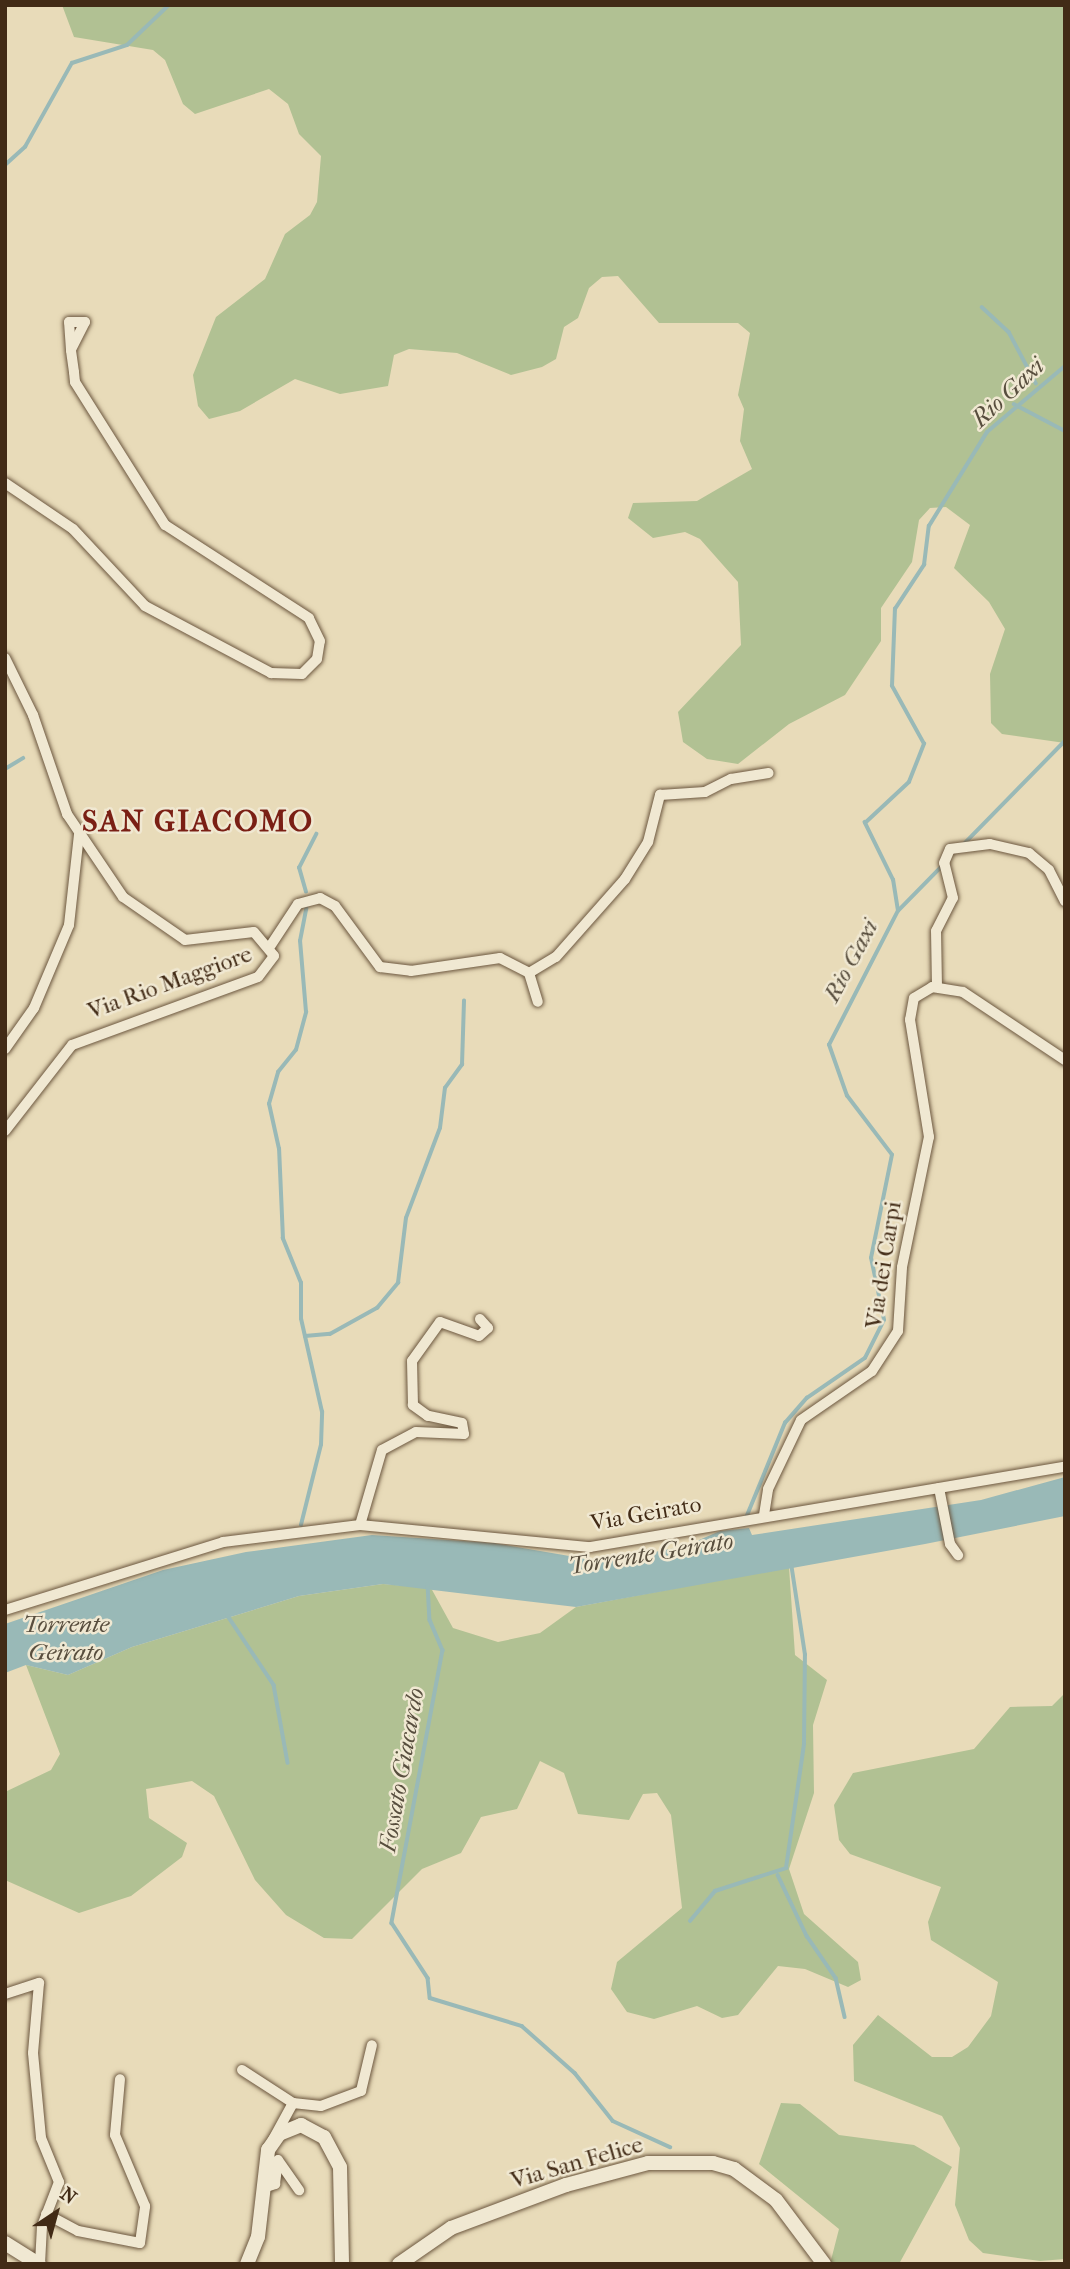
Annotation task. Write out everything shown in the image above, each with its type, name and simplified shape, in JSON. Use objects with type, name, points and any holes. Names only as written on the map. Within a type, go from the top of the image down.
[{"type":"street","points":[[5,483],[73,529],[145,606],[271,673],[302,674],[317,659],[320,640],[309,618],[165,525],[75,382],[71,350]]},
{"type":"street","name":"Via Rio Maggiore","points":[[5,659],[79,834],[106,877],[148,920],[185,940],[219,941],[249,932],[271,945],[273,961],[258,977],[72,1045],[5,1131]]},
{"type":"street","points":[[528,973],[556,957],[625,879],[648,842],[660,795],[705,792],[731,779],[769,774]]},
{"type":"street","points":[[5,1049],[34,1008],[69,925],[79,834]]},
{"type":"street","points":[[1065,901],[1049,870],[1029,853],[990,844],[950,849],[944,863],[953,898],[936,931],[937,987],[970,995],[1065,1060]]},
{"type":"street","points":[[271,945],[298,904],[320,898],[335,906],[380,967],[411,971],[489,957],[528,973],[538,1002]]},
{"type":"street","name":"Via dei Carpi","points":[[761,1516],[768,1489],[801,1420],[872,1371],[898,1331],[902,1267],[929,1137],[910,1007],[919,992],[937,987]]},
{"type":"street","points":[[360,1525],[382,1450],[415,1432],[464,1434],[462,1423],[428,1416],[413,1405],[412,1360],[440,1322],[479,1336],[488,1328],[480,1319]]},
{"type":"street","name":"Via Geirato","points":[[5,1610],[192,1549],[360,1525],[590,1547],[733,1519],[1065,1467]]},
{"type":"street","points":[[939,1488],[950,1544],[958,1555]]},
{"type":"street","points":[[5,1994],[38,1983],[33,2053],[41,2138],[59,2182],[46,2214],[40,2264],[5,2243]]},
{"type":"street","points":[[242,2070],[293,2102],[321,2106],[361,2091],[372,2045]]},
{"type":"street","points":[[46,2214],[134,2246],[142,2239],[145,2206],[115,2135],[120,2079]]},
{"type":"street","points":[[247,2264],[270,2145],[293,2102]]},
{"type":"street","points":[[270,2145],[301,2125],[332,2147],[340,2167],[342,2264]]},
{"type":"street","points":[[263,2188],[275,2184],[278,2160],[299,2190]]},
{"type":"street","name":"Via San Felice","points":[[399,2264],[451,2228],[566,2185],[648,2163],[713,2163],[734,2169],[776,2200],[824,2264]]},
{"type":"green space","points":[[62,5],[1065,5],[1065,743],[1002,734],[991,723],[990,674],[1005,629],[989,602],[954,568],[970,525],[946,507],[930,508],[919,520],[912,562],[881,608],[881,641],[845,695],[789,724],[738,764],[707,759],[683,742],[678,712],[741,645],[738,582],[700,539],[685,532],[653,538],[628,518],[633,503],[697,501],[752,469],[740,441],[744,409],[738,395],[750,333],[738,323],[659,323],[618,276],[602,277],[589,288],[578,318],[564,327],[556,359],[542,367],[511,375],[457,353],[409,349],[394,355],[388,386],[340,394],[295,379],[240,411],[209,419],[198,406],[193,375],[216,317],[265,279],[285,234],[310,215],[317,202],[321,156],[299,134],[288,104],[269,89],[195,114],[183,104],[165,60],[153,50],[74,37]]},
{"type":"green space","points":[[789,1567],[795,1655],[827,1680],[813,1725],[814,1793],[789,1869],[804,1914],[858,1962],[861,1980],[848,1987],[805,1969],[778,1966],[738,2015],[722,2018],[697,2006],[654,2019],[627,2012],[611,1989],[617,1962],[682,1908],[671,1815],[657,1793],[643,1794],[629,1820],[578,1814],[564,1773],[540,1761],[517,1809],[481,1817],[461,1853],[422,1869],[352,1939],[324,1938],[286,1915],[255,1880],[214,1796],[192,1781],[146,1789],[149,1818],[187,1843],[182,1857],[131,1896],[79,1913],[5,1880],[5,1792],[51,1770],[60,1754],[26,1665],[68,1675],[132,1647],[299,1596],[383,1584],[431,1588],[453,1628],[498,1642],[540,1633],[576,1607]]},
{"type":"green space","points":[[1065,1693],[1065,2259],[1040,2261],[983,2253],[969,2240],[955,2205],[960,2148],[942,2116],[854,2081],[853,2045],[878,2015],[932,2057],[952,2057],[968,2047],[991,2016],[998,1982],[931,1940],[928,1922],[941,1887],[850,1854],[839,1840],[834,1805],[853,1773],[974,1749],[1010,1707],[1052,1706]]},
{"type":"green space","points":[[781,2103],[800,2104],[839,2135],[914,2145],[952,2167],[899,2264],[830,2264],[839,2229],[759,2164]]},
{"type":"water","name":"Torrente Geirato","points":[[1065,1477],[1065,1516],[925,1544],[576,1607],[383,1584],[299,1596],[132,1647],[68,1675],[26,1665],[5,1673],[5,1624],[163,1570],[246,1552],[372,1535],[494,1543],[587,1559],[629,1557],[685,1546],[720,1531],[749,1528],[752,1535],[981,1500]]},
{"type":"waterway","points":[[5,165],[25,147],[72,63],[127,45],[169,5]]},
{"type":"waterway","points":[[982,307],[1009,332],[1036,383]]},
{"type":"waterway","name":"Rio Gaxi","points":[[746,1518],[785,1423],[807,1398],[865,1358],[884,1320],[871,1258],[892,1155],[847,1096],[829,1045],[898,911],[893,880],[865,823],[909,782],[924,744],[892,686],[895,609],[924,565],[929,526],[987,432],[1065,366]]},
{"type":"waterway","points":[[1014,404],[1065,431]]},
{"type":"waterway","points":[[963,845],[1065,741]]},
{"type":"waterway","points":[[5,769],[23,758]]},
{"type":"waterway","points":[[306,892],[299,868],[316,834]]},
{"type":"waterway","points":[[898,911],[943,865]]},
{"type":"waterway","points":[[301,1525],[321,1445],[322,1412],[301,1319],[301,1283],[283,1239],[279,1149],[269,1104],[278,1072],[296,1050],[306,1012],[300,941],[306,909]]},
{"type":"waterway","points":[[305,1336],[330,1334],[377,1308],[398,1283],[406,1218],[440,1128],[445,1088],[462,1065],[464,1001]]},
{"type":"waterway","points":[[690,1921],[715,1891],[786,1868],[804,1744],[805,1655],[791,1563]]},
{"type":"waterway","name":"Fossato Giacardo","points":[[428,1584],[430,1620],[443,1650],[392,1923],[428,1978],[430,1998],[522,2026],[575,2073],[613,2121],[670,2147]]},
{"type":"waterway","points":[[228,1616],[274,1685],[288,1763]]},
{"type":"waterway","points":[[778,1875],[807,1936],[836,1978],[845,2017]]},
{"type":"district","name":"SAN GIACOMO","points":[[198,822]]}]
